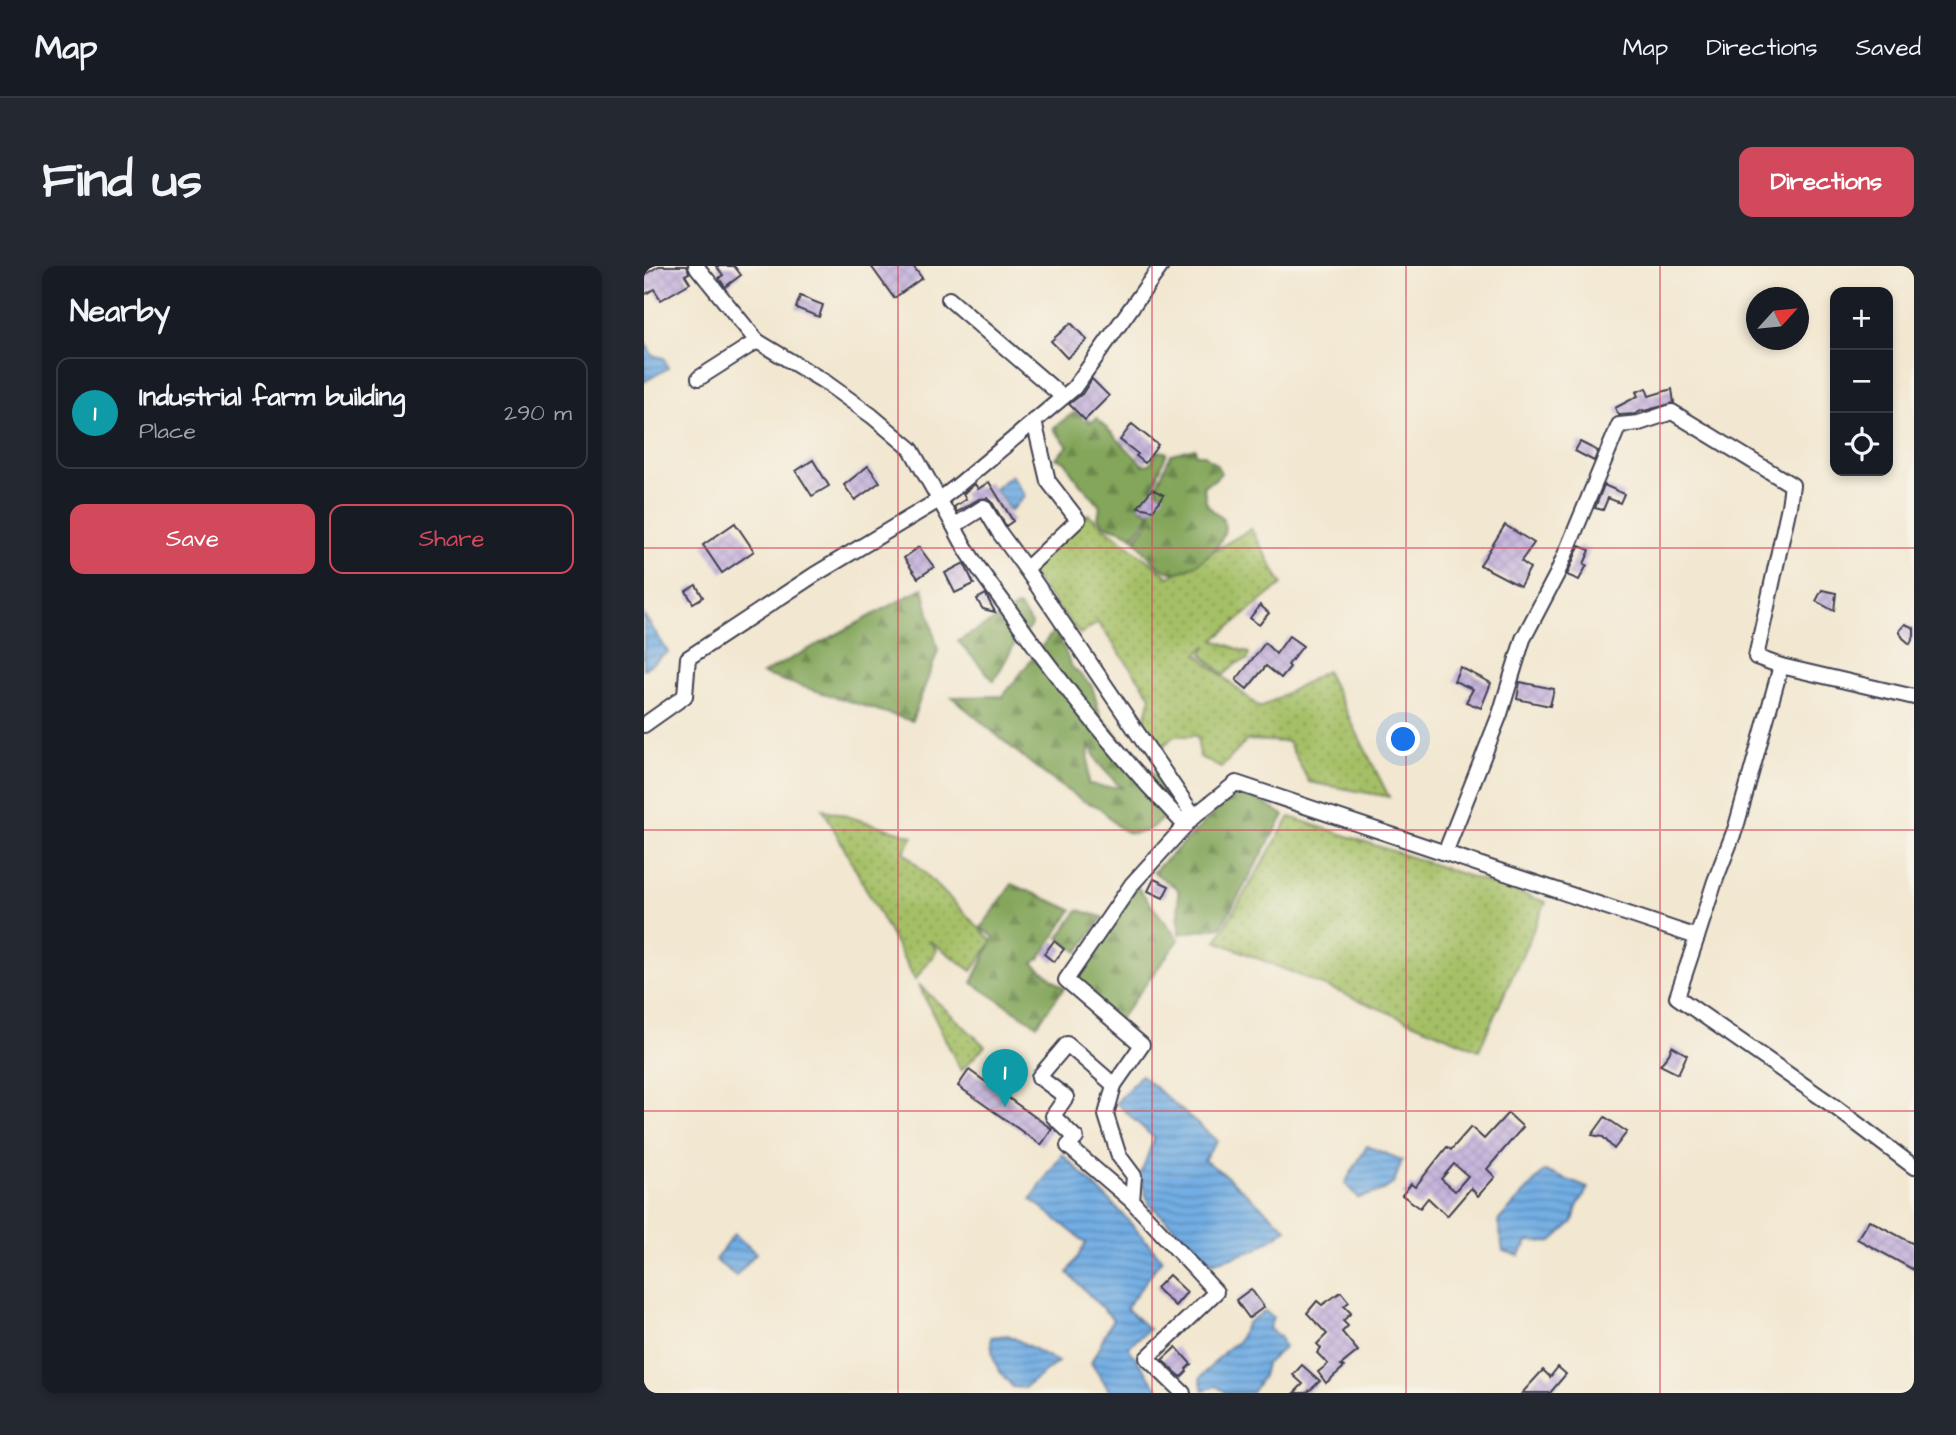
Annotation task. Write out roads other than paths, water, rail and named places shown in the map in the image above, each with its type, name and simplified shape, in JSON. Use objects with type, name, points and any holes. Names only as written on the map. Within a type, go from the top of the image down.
[{"type":"street","points":[[696,266],[757,341],[825,382],[911,449],[959,537],[1031,642],[1104,734],[1180,820],[1194,816]]},
{"type":"street","points":[[644,725],[685,696],[688,658],[814,575],[939,500],[1063,397],[1073,388],[1161,266]]},
{"type":"street","points":[[949,299],[1063,397]]},
{"type":"street","points":[[699,378],[757,341]]},
{"type":"street","points":[[1445,853],[1500,714],[1523,639],[1557,574],[1619,425],[1639,423],[1672,412],[1792,485],[1756,657],[1782,666],[1914,697]]},
{"type":"street","points":[[1026,569],[1077,520],[1048,481],[1034,421]]},
{"type":"street","points":[[954,526],[984,507],[999,533],[1194,816]]},
{"type":"street","points":[[1782,666],[1736,827],[1715,881],[1677,997],[1835,1107],[1914,1167]]},
{"type":"street","points":[[1132,1201],[1133,1176],[1119,1156],[1106,1115],[1114,1085],[1142,1045],[1066,979],[1132,884],[1194,816],[1236,783],[1696,937]]},
{"type":"street","points":[[1114,1085],[1067,1044],[1039,1077],[1066,1097],[1054,1116],[1076,1138],[1068,1146],[1132,1201],[1216,1292],[1147,1358],[1183,1393]]},
{"type":"water","points":[[644,340],[652,355],[664,358],[668,368],[644,382]]},
{"type":"water","points":[[1011,475],[1025,496],[1010,511],[995,489]]},
{"type":"water","points":[[644,615],[668,652],[644,669]]},
{"type":"water","points":[[1141,1075],[1217,1141],[1204,1160],[1287,1229],[1255,1250],[1212,1263],[1149,1204],[1140,1176],[1154,1138],[1116,1103]]},
{"type":"water","points":[[1367,1146],[1402,1160],[1394,1183],[1382,1191],[1358,1198],[1345,1183]]},
{"type":"water","points":[[1062,1154],[1118,1209],[1162,1259],[1126,1308],[1149,1329],[1128,1347],[1161,1393],[1111,1393],[1091,1363],[1113,1319],[1068,1273],[1086,1243],[1031,1199]]},
{"type":"water","points":[[1545,1171],[1588,1188],[1577,1207],[1573,1222],[1551,1242],[1528,1241],[1519,1256],[1503,1251],[1498,1221]]},
{"type":"water","points":[[734,1234],[756,1253],[736,1276],[715,1260]]},
{"type":"water","points":[[1265,1311],[1273,1318],[1269,1329],[1280,1337],[1284,1348],[1266,1364],[1263,1376],[1252,1393],[1227,1393],[1216,1386],[1203,1390],[1200,1378],[1229,1347],[1238,1342],[1247,1323]]},
{"type":"water","points":[[1008,1335],[1058,1362],[1024,1388],[1013,1387],[996,1365],[991,1337]]},
{"type":"place","name":"Industrial farm building","points":[[1005,1107]]}]
